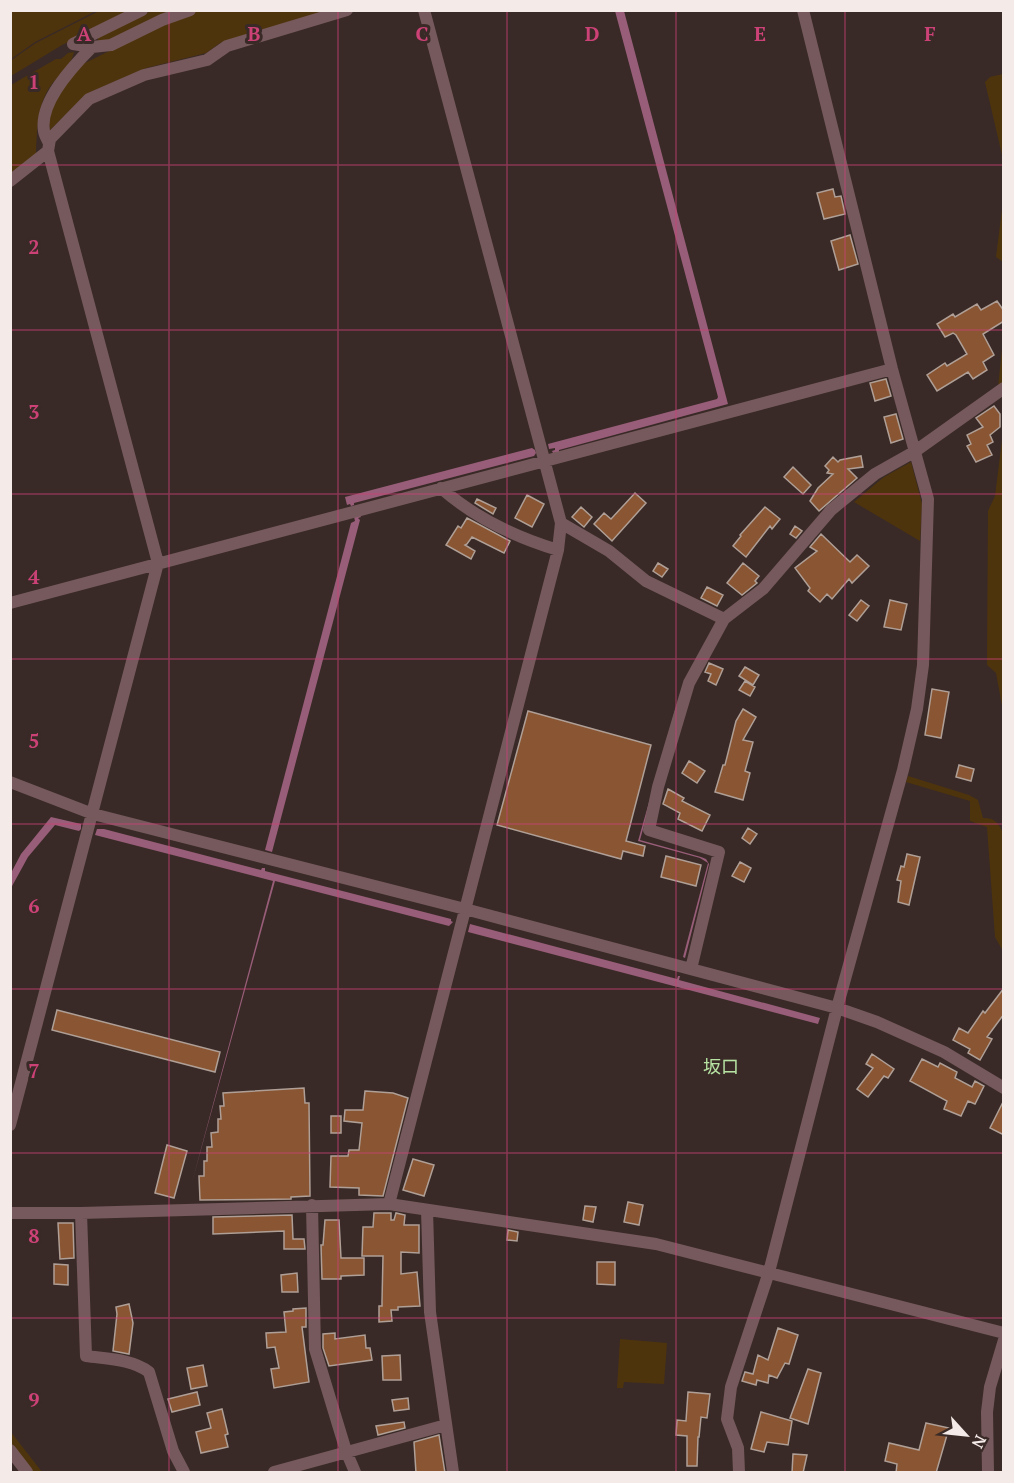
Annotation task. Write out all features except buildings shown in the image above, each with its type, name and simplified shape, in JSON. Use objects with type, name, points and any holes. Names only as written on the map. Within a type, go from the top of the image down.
[{"type":"street","points":[[142,10],[73,44],[92,47],[111,45],[162,20],[190,10]]},
{"type":"street","points":[[10,181],[49,148],[50,139],[89,99],[144,75],[207,60],[227,46],[347,10]]},
{"type":"street","points":[[389,1204],[558,550],[561,523],[424,10]]},
{"type":"street","points":[[739,1473],[738,1448],[728,1419],[731,1387],[768,1272],[837,1008],[903,770],[917,710],[923,665],[927,499],[802,10]]},
{"type":"street","points":[[10,1125],[158,563],[43,130],[47,108],[55,90],[92,47]]},
{"type":"street","points":[[10,603],[892,369]]},
{"type":"street","points":[[692,969],[719,852],[649,830],[658,787],[689,683],[724,619],[763,589],[831,510],[875,474],[914,452],[1004,388]]},
{"type":"street","points":[[441,488],[461,506],[480,517],[534,543],[558,550]]},
{"type":"street","points":[[561,523],[609,551],[646,581],[724,619]]},
{"type":"street","points":[[10,782],[93,814],[465,909],[837,1008],[877,1022],[944,1052],[1004,1088]]},
{"type":"street","points":[[10,1213],[81,1214],[389,1204],[656,1244],[1004,1333]]},
{"type":"street","points":[[312,1205],[315,1349],[346,1452],[355,1473]]},
{"type":"street","points":[[427,1210],[430,1312],[453,1473]]},
{"type":"street","points":[[81,1214],[86,1356],[131,1363],[149,1372],[173,1451],[184,1473]]},
{"type":"street","points":[[988,1473],[987,1412],[990,1387],[1004,1340]]},
{"type":"street","points":[[274,1473],[446,1425]]},
{"type":"street","points":[[10,1450],[27,1473]]},
{"type":"shaded area","points":[[11,10],[96,11],[35,42],[11,59]]},
{"type":"shaded area","points":[[99,11],[134,11],[62,45],[11,76],[10,61],[36,43]]},
{"type":"shaded area","points":[[151,11],[175,11],[103,42],[98,41],[98,38]]},
{"type":"shaded area","points":[[198,11],[331,11],[220,43],[206,53],[146,68],[86,94],[50,130],[48,118],[55,100],[79,66],[158,27]]},
{"type":"shaded area","points":[[615,11],[624,11],[728,404],[553,453],[555,448],[549,449],[548,444],[718,397]]},
{"type":"shaded area","points":[[74,52],[67,67],[49,88],[42,103],[38,120],[36,154],[11,176],[11,85],[56,59],[61,59],[68,53]]},
{"type":"shaded area","points":[[1004,74],[1003,159],[985,82],[990,77]]},
{"type":"shaded area","points":[[1003,202],[1004,262],[996,257]]},
{"type":"shaded area","points":[[1003,340],[1003,382],[1002,386],[998,387]]},
{"type":"shaded area","points":[[1003,432],[1003,711],[996,673],[987,665],[988,511],[995,496]]},
{"type":"shaded area","points":[[532,448],[536,453],[534,456],[354,503],[351,506],[347,505],[345,497]]},
{"type":"shaded area","points":[[911,462],[922,504],[920,541],[854,502],[884,477]]},
{"type":"shaded area","points":[[360,515],[272,852],[265,850],[351,523],[355,521],[354,517]]},
{"type":"shaded area","points":[[680,693],[640,840],[701,857],[706,859],[709,864],[685,958],[683,957],[708,863],[700,858],[638,841]]},
{"type":"shaded area","points":[[908,776],[969,795],[978,800],[983,818],[994,820],[1004,835],[1003,968],[1003,951],[995,937],[987,827],[970,821],[970,801],[906,782]]},
{"type":"shaded area","points":[[51,817],[81,824],[81,829],[79,831],[55,825],[28,857],[11,888],[11,873],[21,854]]},
{"type":"shaded area","points":[[97,829],[261,870],[265,868],[265,871],[451,919],[453,922],[449,926],[275,881],[191,1186],[273,881],[95,835]]},
{"type":"shaded area","points":[[470,924],[677,979],[680,976],[679,980],[820,1018],[818,1024],[468,932]]},
{"type":"shaded area","points":[[620,1339],[667,1343],[664,1384],[624,1382],[623,1388],[617,1388]]},
{"type":"shaded area","points":[[10,1431],[42,1472],[33,1472],[11,1444]]},
{"type":"district","name":"坂口","points":[[721,1066]]}]
